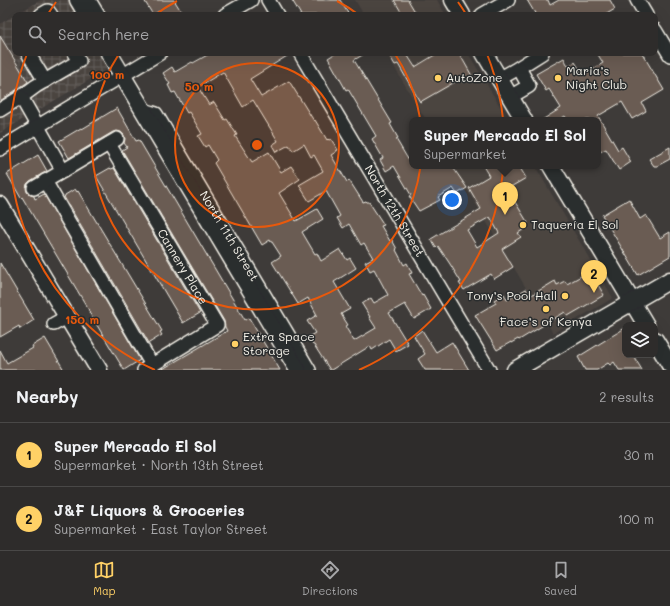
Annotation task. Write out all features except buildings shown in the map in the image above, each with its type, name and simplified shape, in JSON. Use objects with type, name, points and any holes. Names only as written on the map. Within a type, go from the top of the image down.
[{"type":"main road","points":[[78,0],[85,12]]},
{"type":"main road","points":[[453,0],[460,12]]},
{"type":"main road","name":"North 11th Street","points":[[111,56],[298,370]]},
{"type":"main road","points":[[486,56],[522,117]]},
{"type":"main road","points":[[554,169],[644,322]]},
{"type":"main road","points":[[0,205],[60,321],[99,370]]},
{"type":"main road","points":[[515,370],[670,280]]},
{"type":"main road","points":[[658,345],[670,365]]},
{"type":"street","points":[[89,0],[96,12]]},
{"type":"street","points":[[230,12],[251,0]]},
{"type":"street","points":[[268,0],[275,12]]},
{"type":"street","points":[[487,12],[508,0]]},
{"type":"street","points":[[637,0],[644,12]]},
{"type":"street","points":[[658,35],[670,55]]},
{"type":"street","points":[[30,56],[45,81]]},
{"type":"street","points":[[0,110],[79,61],[76,56]]},
{"type":"street","points":[[2,142],[37,126],[155,56]]},
{"type":"street","name":"North 12th Street","points":[[302,56],[489,370]]},
{"type":"street","points":[[499,79],[537,56]]},
{"type":"street","points":[[510,96],[529,86],[519,68]]},
{"type":"street","points":[[21,97],[63,171]]},
{"type":"street","name":"North 11th Street","points":[[143,110],[156,114],[309,370]]},
{"type":"street","name":"Cannery Place","points":[[113,141],[217,325],[148,367],[39,185],[63,171],[113,141]]},
{"type":"shaded area","points":[[41,0],[69,0],[76,12],[20,12]]},
{"type":"shaded area","points":[[355,0],[437,0],[444,12],[362,12]]},
{"type":"shaded area","points":[[12,17],[12,56],[102,56],[109,68],[0,133],[0,24]]},
{"type":"shaded area","points":[[388,56],[470,56],[506,117],[424,117]]},
{"type":"shaded area","points":[[455,169],[537,169],[613,298],[553,333]]},
{"type":"place","name":"AutoZone","points":[[438,78]]},
{"type":"place","name":"Maria’s Night Club","points":[[558,78]]},
{"type":"place","name":"Super Mercado El Sol","points":[[505,215]]},
{"type":"place","name":"Taquería El Sol","points":[[523,225]]},
{"type":"place","name":"J&F Liquors & Groceries","points":[[594,293]]},
{"type":"place","name":"Tony’s Pool Hall","points":[[565,296]]},
{"type":"place","name":"Face’s of Kenya","points":[[546,309]]},
{"type":"place","name":"Extra Space Storage","points":[[235,344]]}]
